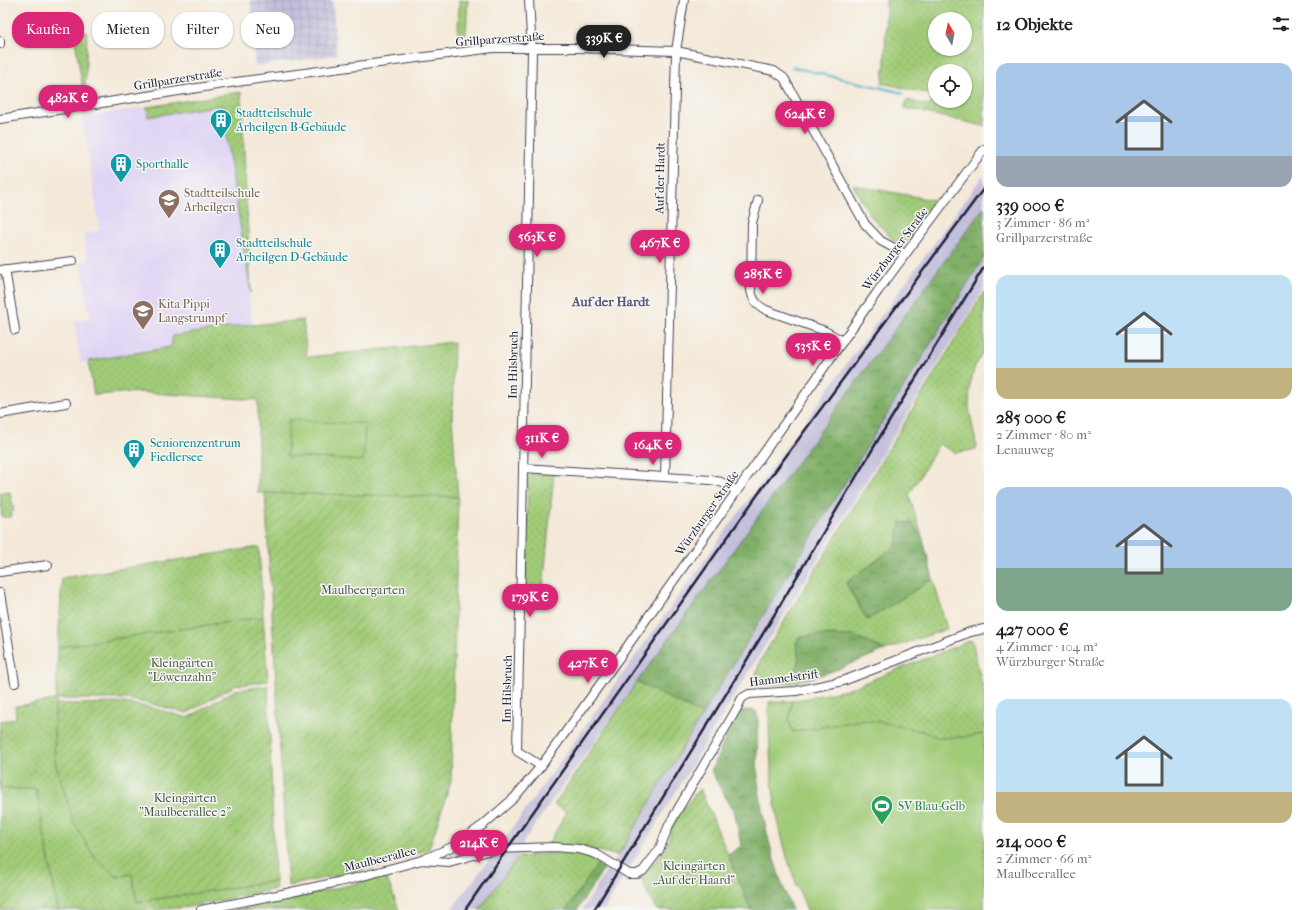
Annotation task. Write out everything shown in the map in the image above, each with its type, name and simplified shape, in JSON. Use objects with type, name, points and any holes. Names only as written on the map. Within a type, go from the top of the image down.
[{"type":"street","name":"Im Hilsbruch","points":[[529,0],[532,47],[517,751],[541,766]]},
{"type":"street","name":"Auf der Hardt","points":[[665,477],[676,51],[684,0]]},
{"type":"street","name":"Grillparzerstraße","points":[[0,119],[243,81],[493,48],[532,47],[676,51],[774,71],[784,78],[865,224],[881,241],[906,254]]},
{"type":"street","name":"Würzburger Straße","points":[[422,860],[452,847],[483,825],[514,798],[541,766],[843,341],[984,150]]},
{"type":"street","points":[[758,200],[752,223],[752,299],[766,310],[825,331],[843,341]]},
{"type":"street","points":[[15,330],[2,270],[73,261]]},
{"type":"street","points":[[0,414],[66,403]]},
{"type":"street","points":[[523,468],[721,482],[737,491]]},
{"type":"street","points":[[0,572],[48,565]]},
{"type":"street","points":[[0,593],[15,683]]},
{"type":"street","name":"Hammelstrift","points":[[633,874],[643,871],[659,850],[669,825],[745,695],[753,693],[796,691],[843,681],[970,632],[984,629]]},
{"type":"street","name":"Maulbeerallee","points":[[201,910],[352,879],[390,870],[422,860],[449,862],[495,849],[555,847],[579,849],[596,854],[624,871],[633,874]]},
{"type":"shaded area","points":[[251,0],[332,0],[337,55],[255,66],[254,48],[294,48],[294,12],[252,12]]},
{"type":"shaded area","name":"Stadtteilschule Arheilgen","points":[[221,105],[251,293],[249,293],[252,324],[173,336],[171,347],[81,363],[74,321],[90,318],[81,262],[88,261],[83,234],[100,231],[82,117],[147,107],[149,117]]},
{"type":"shaded area","points":[[984,174],[984,207],[637,682],[525,839],[518,857],[479,910],[451,910],[509,833]]},
{"type":"shaded area","points":[[984,257],[984,289],[604,910],[582,910],[608,868],[618,856],[702,715]]},
{"type":"green space","points":[[459,0],[468,0],[466,34],[458,36]]},
{"type":"green space","points":[[886,0],[984,0],[984,126],[904,108],[907,100],[928,105],[928,108],[972,108],[972,64],[928,64],[928,94],[882,83],[885,64]]},
{"type":"green space","points":[[84,32],[87,32],[85,98],[81,99],[82,84],[76,48],[84,48]]},
{"type":"green space","points":[[241,92],[251,293],[221,105],[148,117],[147,107]]},
{"type":"green space","points":[[853,185],[939,201],[912,239],[903,243],[894,241],[869,214]]},
{"type":"green space","points":[[984,207],[984,257],[702,715],[637,682]]},
{"type":"green space","points":[[984,292],[984,350],[975,366],[970,385],[969,407],[977,449],[955,453],[939,444],[909,495],[923,539],[912,523],[896,546],[846,583],[867,620],[933,579],[947,629],[885,650],[854,636],[797,653],[799,658],[796,670],[811,678],[792,683],[753,685],[760,661]]},
{"type":"green space","points":[[303,320],[307,357],[454,342],[452,418],[458,497],[258,493],[258,400],[136,392],[94,395],[88,361],[171,347],[173,336],[252,324]]},
{"type":"green space","points":[[289,420],[365,424],[363,461],[287,456]]},
{"type":"green space","points":[[533,472],[554,473],[542,600],[525,599],[528,478]]},
{"type":"green space","points":[[10,492],[14,511],[11,512],[11,517],[2,517],[0,493]]},
{"type":"green space","name":"Maulbeergarten","points":[[265,493],[458,497],[451,781],[429,849],[388,864],[288,886]]},
{"type":"green space","points":[[900,522],[912,523],[923,539],[933,579],[867,620],[846,583],[896,546]]},
{"type":"green space","points":[[259,547],[263,617],[58,647],[62,578]]},
{"type":"green space","name":"Kleingärten \"Löwenzahn\"","points":[[263,617],[268,681],[234,686],[187,713],[125,699],[56,699],[58,647]]},
{"type":"green space","points":[[816,635],[854,636],[885,650],[836,670],[811,678],[796,670],[799,658],[796,643],[800,637]]},
{"type":"green space","points":[[972,640],[984,694],[984,734],[964,737],[939,738],[921,731],[862,720],[793,732],[789,722],[792,701],[846,690]]},
{"type":"green space","points":[[637,682],[702,715],[618,856],[588,848],[548,844],[567,812],[554,805]]},
{"type":"green space","name":"Kleingärten \"Maulbeerallee 2\"","points":[[268,686],[275,881],[137,902],[132,874],[117,877],[95,858],[74,823],[55,762],[55,704],[124,703],[152,708],[188,718],[235,690]]},
{"type":"green space","points":[[56,699],[54,731],[74,823],[95,858],[117,877],[132,874],[137,902],[275,881],[276,889],[189,907],[157,910],[58,910],[36,789],[0,789],[0,721],[16,719],[15,706]]},
{"type":"green space","name":"SV Blau-Gelb","points":[[792,701],[789,722],[793,732],[862,720],[881,722],[921,731],[940,738],[984,734],[984,910],[807,910],[789,865],[780,831],[770,758],[769,702]]},
{"type":"green space","points":[[738,711],[756,711],[758,717],[758,781],[764,819],[773,856],[792,910],[751,910],[728,855],[741,846],[735,814],[711,771]]},
{"type":"green space","name":"Kleingärten „Auf der Haard“","points":[[700,788],[751,910],[657,910],[644,887],[642,877],[665,849],[673,825],[681,811]]},
{"type":"green space","points":[[0,789],[36,789],[58,910],[0,910]]},
{"type":"green space","points":[[550,853],[584,854],[593,858],[598,864],[566,910],[479,910],[518,857]]},
{"type":"green space","points":[[598,864],[604,868],[577,910],[566,910]]},
{"type":"green space","points":[[386,876],[399,910],[235,910],[284,901]]},
{"type":"waterway","points":[[792,67],[903,93]]},
{"type":"railway","points":[[465,910],[761,490],[984,188]]},
{"type":"railway","points":[[594,910],[984,267]]},
{"type":"place","name":"Stadtteilschule Arheilgen B-Gebäude","points":[[221,140]]},
{"type":"place","name":"Sporthalle","points":[[121,184]]},
{"type":"place","name":"Stadtteilschule Arheilgen","points":[[169,220]]},
{"type":"place","name":"Stadtteilschule Arheilgen D-Gebäude","points":[[220,270]]},
{"type":"place","name":"Kita Pippi Langstrumpf","points":[[143,330]]},
{"type":"place","name":"Seniorenzentrum Fiedlersee","points":[[134,470]]},
{"type":"place","name":"SV Blau-Gelb","points":[[882,826]]},
{"type":"district","name":"Auf der Hardt","points":[[611,301]]}]
